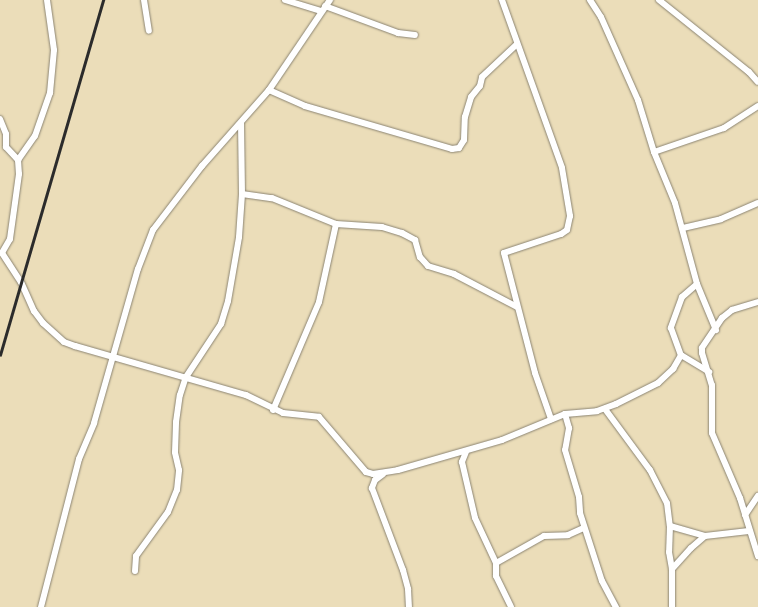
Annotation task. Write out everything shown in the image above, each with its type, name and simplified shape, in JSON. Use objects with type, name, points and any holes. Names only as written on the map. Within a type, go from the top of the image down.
[{"type":"street","points":[[18,160],[35,136],[50,93],[54,50],[46,0]]},
{"type":"street","points":[[144,0],[149,32]]},
{"type":"street","points":[[285,0],[323,8],[398,33],[415,35]]},
{"type":"street","points":[[41,607],[79,459],[94,423],[115,356],[138,269],[153,230],[202,166],[269,90],[330,0]]},
{"type":"street","points":[[502,0],[562,168],[570,216],[567,230],[562,234],[504,254],[535,373],[551,419]]},
{"type":"street","points":[[590,0],[601,16],[624,66],[683,228],[697,284],[716,330]]},
{"type":"street","points":[[659,0],[749,72],[758,82]]},
{"type":"street","points":[[269,90],[305,106],[452,148],[459,148],[464,140],[465,118],[470,98],[480,86],[482,77],[517,44]]},
{"type":"street","points":[[654,152],[724,128],[758,106]]},
{"type":"street","points":[[0,118],[6,134],[3,147],[18,160],[20,174],[10,239],[2,253],[21,282],[34,311],[54,334],[64,342],[255,398],[272,410],[319,417],[366,472],[403,570],[408,589],[409,607]]},
{"type":"street","points":[[135,570],[136,556],[168,512],[176,490],[179,470],[175,452],[176,422],[180,395],[186,377],[221,324],[228,301],[238,237],[242,194],[241,123]]},
{"type":"street","points":[[242,194],[272,198],[336,224],[382,227],[409,236],[415,240],[420,257],[428,266],[454,274],[517,306]]},
{"type":"street","points":[[683,228],[721,219],[758,203]]},
{"type":"street","points":[[272,410],[320,302],[336,224]]},
{"type":"street","points":[[697,284],[682,297],[672,322],[673,334],[682,355],[708,372]]},
{"type":"street","points":[[758,302],[732,310],[722,318],[716,330],[702,348],[712,385],[712,434],[730,470],[758,556]]},
{"type":"street","points":[[366,472],[384,473],[466,452],[512,436],[565,414],[605,409],[658,383],[673,369],[682,355]]},
{"type":"street","points":[[605,409],[631,442],[661,489],[667,503],[670,526],[669,552],[672,569],[672,607]]},
{"type":"street","points":[[565,414],[569,428],[565,450],[579,497],[584,528],[602,581],[616,607]]},
{"type":"street","points":[[466,452],[462,462],[475,518],[496,562],[496,576],[511,607]]},
{"type":"street","points":[[372,488],[375,480],[384,473]]},
{"type":"street","points":[[745,515],[758,496]]},
{"type":"street","points":[[670,526],[705,536],[749,531]]},
{"type":"street","points":[[496,562],[544,536],[568,534],[584,528]]},
{"type":"street","points":[[672,569],[705,536]]},
{"type":"railway","points":[[0,355],[103,0]]}]
